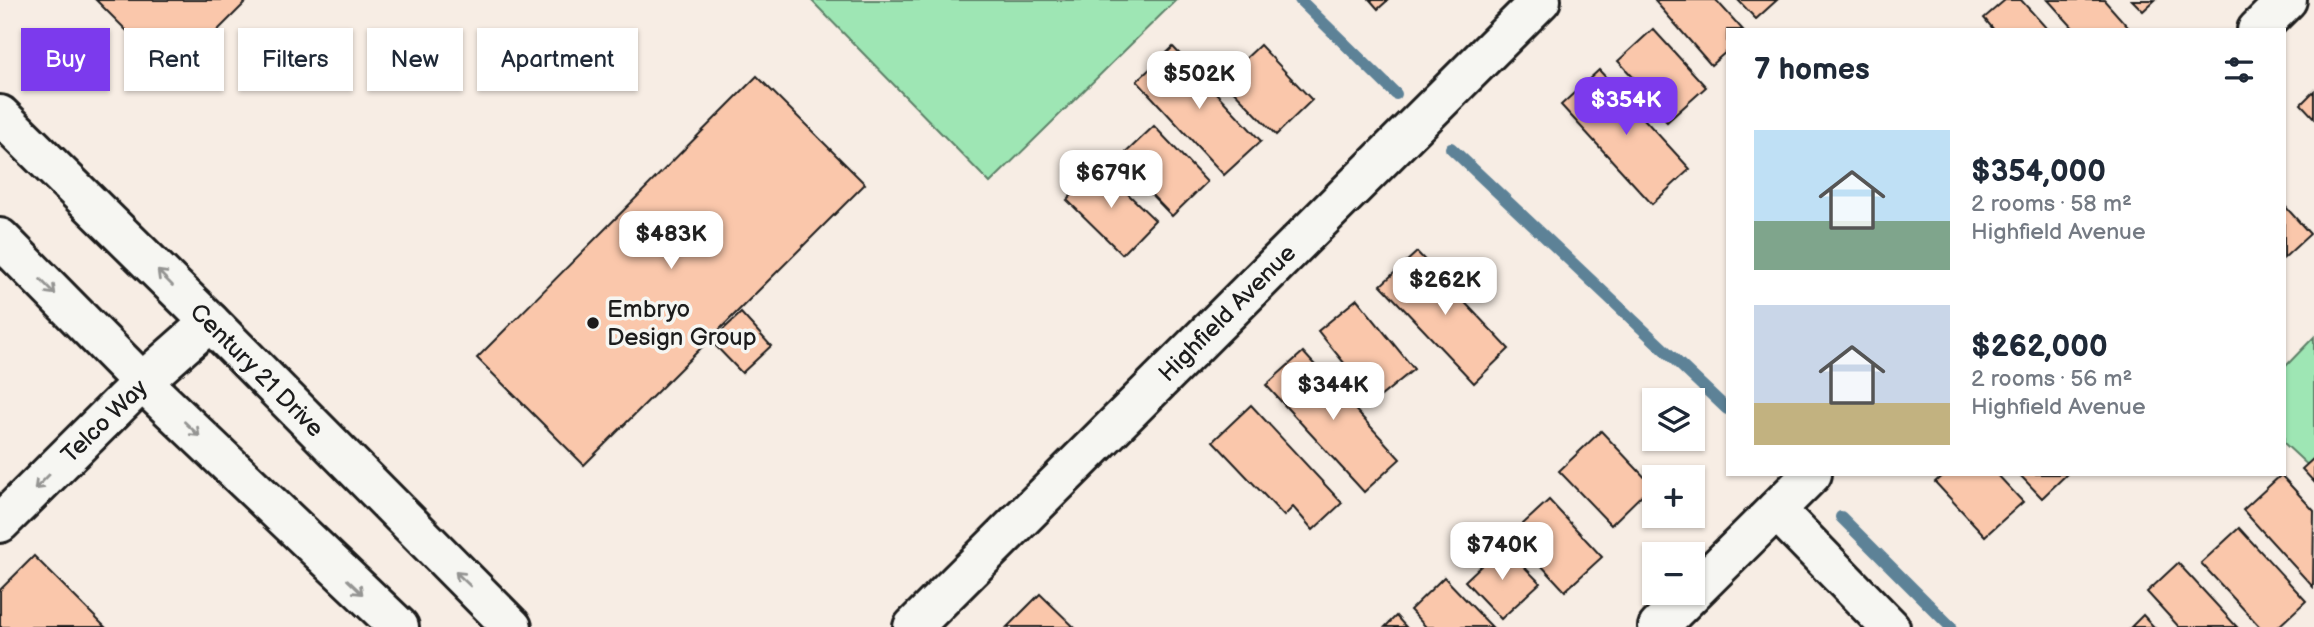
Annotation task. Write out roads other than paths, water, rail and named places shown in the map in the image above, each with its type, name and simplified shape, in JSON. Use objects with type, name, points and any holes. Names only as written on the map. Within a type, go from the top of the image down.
[{"type":"street","name":"Highfield Avenue","points":[[913,627],[1541,0]]},
{"type":"street","points":[[2259,28],[2287,0]]},
{"type":"street","name":"Century 21 Drive","points":[[0,115],[210,322],[512,627]]},
{"type":"street","points":[[0,238],[142,382],[399,627]]},
{"type":"street","name":"Telco Way","points":[[0,523],[142,382],[210,322]]},
{"type":"street","points":[[1658,627],[1810,476]]},
{"type":"street","points":[[1776,510],[1890,627]]},
{"type":"waterway","points":[[1300,0],[1396,94]]},
{"type":"waterway","points":[[1451,148],[1726,408]]},
{"type":"waterway","points":[[1841,517],[1951,627]]},
{"type":"place","name":"Embryo Design Group","points":[[593,323]]}]
